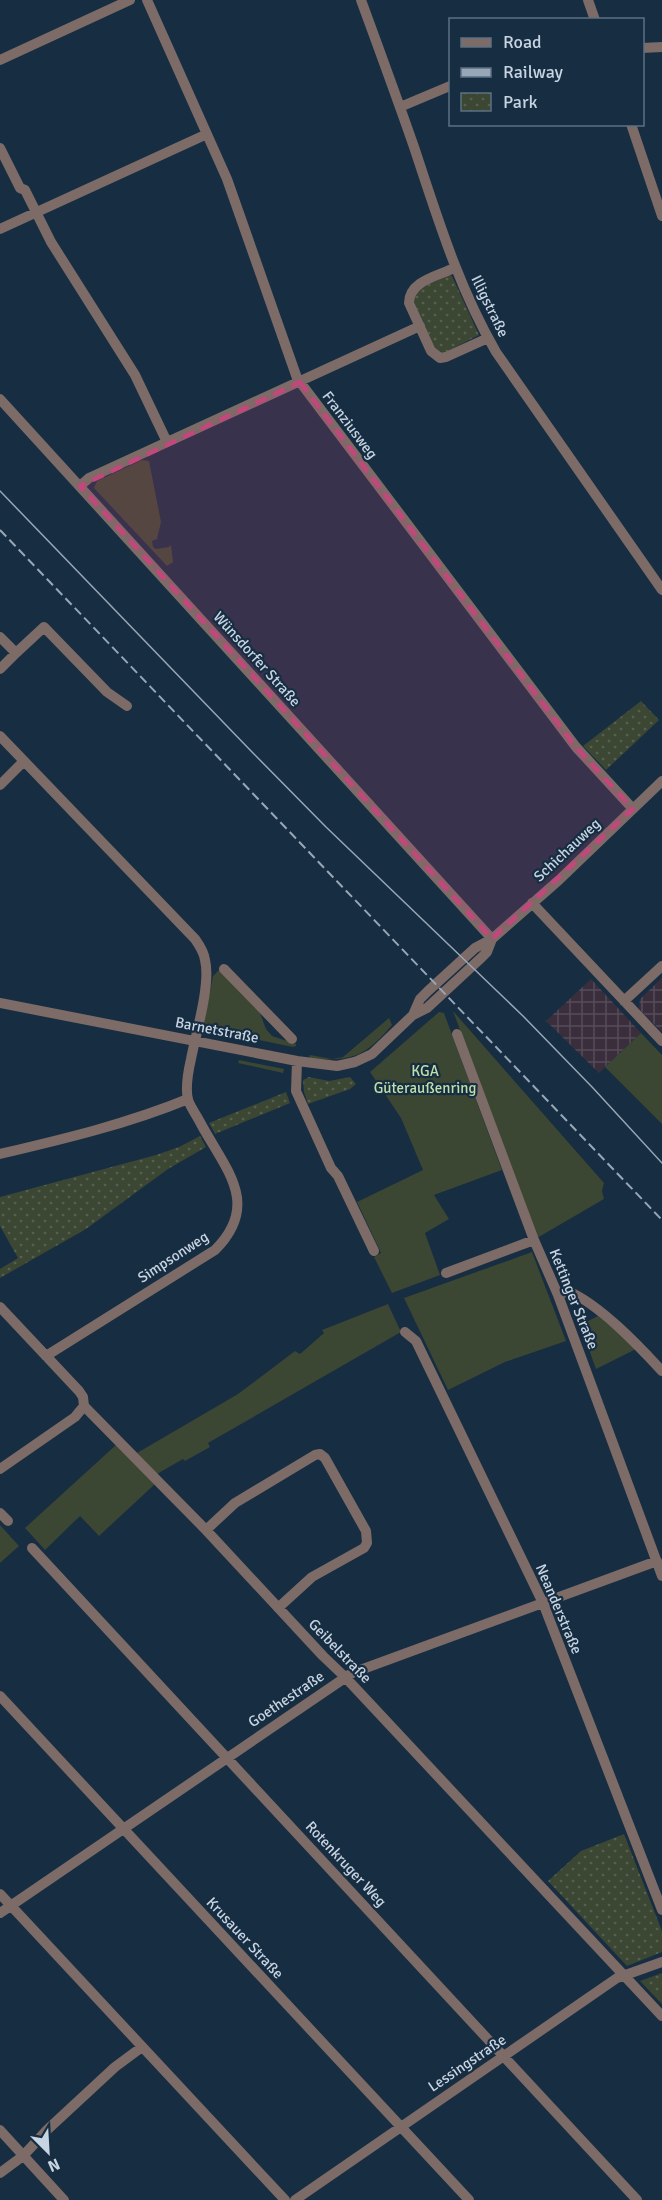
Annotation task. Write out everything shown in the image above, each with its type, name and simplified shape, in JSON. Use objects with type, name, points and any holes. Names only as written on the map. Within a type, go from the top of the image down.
[{"type":"street","points":[[0,60],[130,0]]},
{"type":"street","name":"Franziusweg","points":[[147,0],[227,179],[300,382],[576,747],[633,809]]},
{"type":"street","name":"Illigstraße","points":[[361,0],[454,268],[495,352],[662,590]]},
{"type":"street","points":[[588,0],[594,18]]},
{"type":"street","points":[[644,48],[662,47]]},
{"type":"street","points":[[400,107],[449,86]]},
{"type":"street","points":[[632,126],[662,216]]},
{"type":"street","points":[[0,229],[207,134]]},
{"type":"street","points":[[0,148],[20,188],[25,190],[51,242],[135,375],[167,442]]},
{"type":"street","points":[[454,268],[419,284],[411,291],[409,303],[431,351],[440,358],[446,357],[488,338]]},
{"type":"street","points":[[80,486],[89,478],[420,326]]},
{"type":"street","name":"Wünsdorfer Straße","points":[[0,399],[492,939]]},
{"type":"street","points":[[0,669],[44,627],[107,693],[127,706]]},
{"type":"street","points":[[0,637],[16,653]]},
{"type":"street","points":[[0,736],[199,944],[206,967],[205,989],[188,1075],[188,1099],[151,1114],[100,1130],[0,1154]]},
{"type":"street","points":[[0,785],[24,761]]},
{"type":"street","name":"Schichauweg","points":[[492,939],[662,781]]},
{"type":"street","points":[[532,903],[662,1041]]},
{"type":"street","name":"Barnetstraße","points":[[0,1003],[329,1066],[355,1062],[372,1054],[413,1015],[420,999],[428,991],[480,944],[492,939]]},
{"type":"street","points":[[624,1001],[662,966]]},
{"type":"street","points":[[224,969],[292,1039]]},
{"type":"street","name":"Kettinger Straße","points":[[457,1034],[534,1240],[558,1294],[662,1576]]},
{"type":"street","points":[[297,1061],[295,1085],[300,1104],[374,1251]]},
{"type":"street","name":"Simpsonweg","points":[[46,1356],[112,1313],[205,1258],[231,1232],[237,1213],[236,1189],[188,1099]]},
{"type":"street","points":[[447,1273],[534,1240]]},
{"type":"street","points":[[558,1294],[568,1291],[588,1304],[630,1337],[662,1371]]},
{"type":"street","name":"Geibelstraße","points":[[0,1307],[79,1391],[83,1397],[84,1407],[206,1530],[662,2016]]},
{"type":"street","name":"Neanderstraße","points":[[405,1332],[416,1341],[543,1603],[662,1910]]},
{"type":"street","points":[[0,1469],[75,1417],[84,1407]]},
{"type":"street","points":[[206,1530],[235,1503],[281,1474],[315,1455],[320,1454],[325,1458],[366,1532],[367,1543],[364,1548],[312,1577],[278,1608]]},
{"type":"street","name":"Rotenkruger Weg","points":[[32,1548],[637,2200]]},
{"type":"street","name":"Goethestraße","points":[[0,1913],[345,1677],[657,1561]]},
{"type":"street","name":"Krusauer Straße","points":[[0,1696],[469,2200]]},
{"type":"street","points":[[0,1894],[285,2200]]},
{"type":"street","name":"Lessingstraße","points":[[295,2200],[617,1978],[662,1962]]},
{"type":"street","points":[[0,2173],[23,2156],[47,2130],[115,2067],[142,2047]]},
{"type":"street","points":[[0,2130],[64,2200]]},
{"type":"highlighted area","points":[[300,382],[576,747],[633,809],[492,939],[80,486]]},
{"type":"shaded area","points":[[662,978],[662,1032],[639,1009],[640,999]]},
{"type":"shaded area","points":[[591,979],[641,1033],[599,1073],[546,1021]]},
{"type":"green space","points":[[449,275],[452,276],[479,335],[444,353],[436,350],[413,300],[418,289]]},
{"type":"green space","points":[[142,460],[149,461],[161,522],[157,539],[152,541],[153,547],[156,549],[171,545],[173,562],[167,566],[94,488],[97,481]]},
{"type":"green space","points":[[641,701],[659,720],[606,770],[583,746]]},
{"type":"green space","points":[[220,969],[258,1008],[266,1029],[272,1036],[296,1044],[296,1046],[210,1031],[204,1023],[213,976]]},
{"type":"green space","points":[[453,1011],[604,1183],[602,1191],[604,1199],[537,1238]]},
{"type":"green space","name":"KGA Güteraußenring","points":[[439,1012],[444,1013],[502,1170],[434,1195],[449,1219],[425,1233],[440,1275],[392,1293],[374,1257],[381,1253],[357,1202],[423,1170],[401,1118],[370,1072]]},
{"type":"green space","points":[[389,1018],[392,1025],[365,1051],[347,1058],[332,1059],[343,1057]]},
{"type":"green space","points":[[641,1033],[662,1055],[662,1124],[605,1067]]},
{"type":"green space","points":[[310,1055],[332,1059],[324,1059],[309,1058]]},
{"type":"green space","points":[[239,1060],[284,1069],[283,1073],[238,1063]]},
{"type":"green space","points":[[309,1077],[329,1081],[350,1077],[356,1084],[350,1089],[308,1104],[303,1080]]},
{"type":"green space","points":[[286,1092],[290,1103],[215,1134],[209,1123]]},
{"type":"green space","points":[[200,1136],[206,1147],[168,1169],[86,1229],[0,1278],[0,1269],[18,1258],[0,1226],[0,1197],[156,1155]]},
{"type":"green space","points":[[532,1252],[566,1341],[505,1362],[448,1390],[404,1298]]},
{"type":"green space","points":[[388,1304],[401,1332],[208,1443],[210,1447],[157,1474],[137,1453],[238,1394],[295,1351],[300,1354],[324,1333],[322,1330]]},
{"type":"green space","points":[[598,1316],[636,1349],[596,1369],[580,1325]]},
{"type":"green space","points":[[117,1444],[155,1484],[99,1536],[80,1516],[45,1550],[25,1528]]},
{"type":"green space","points":[[0,1525],[19,1546],[0,1563]]},
{"type":"green space","points":[[624,1834],[662,1931],[662,1952],[627,1966],[548,1881],[581,1851]]},
{"type":"green space","points":[[662,1973],[662,2004],[640,1981]]},
{"type":"tram line","points":[[0,491],[326,827],[523,1016],[662,1163]]},
{"type":"railway","points":[[0,530],[662,1220]]}]
